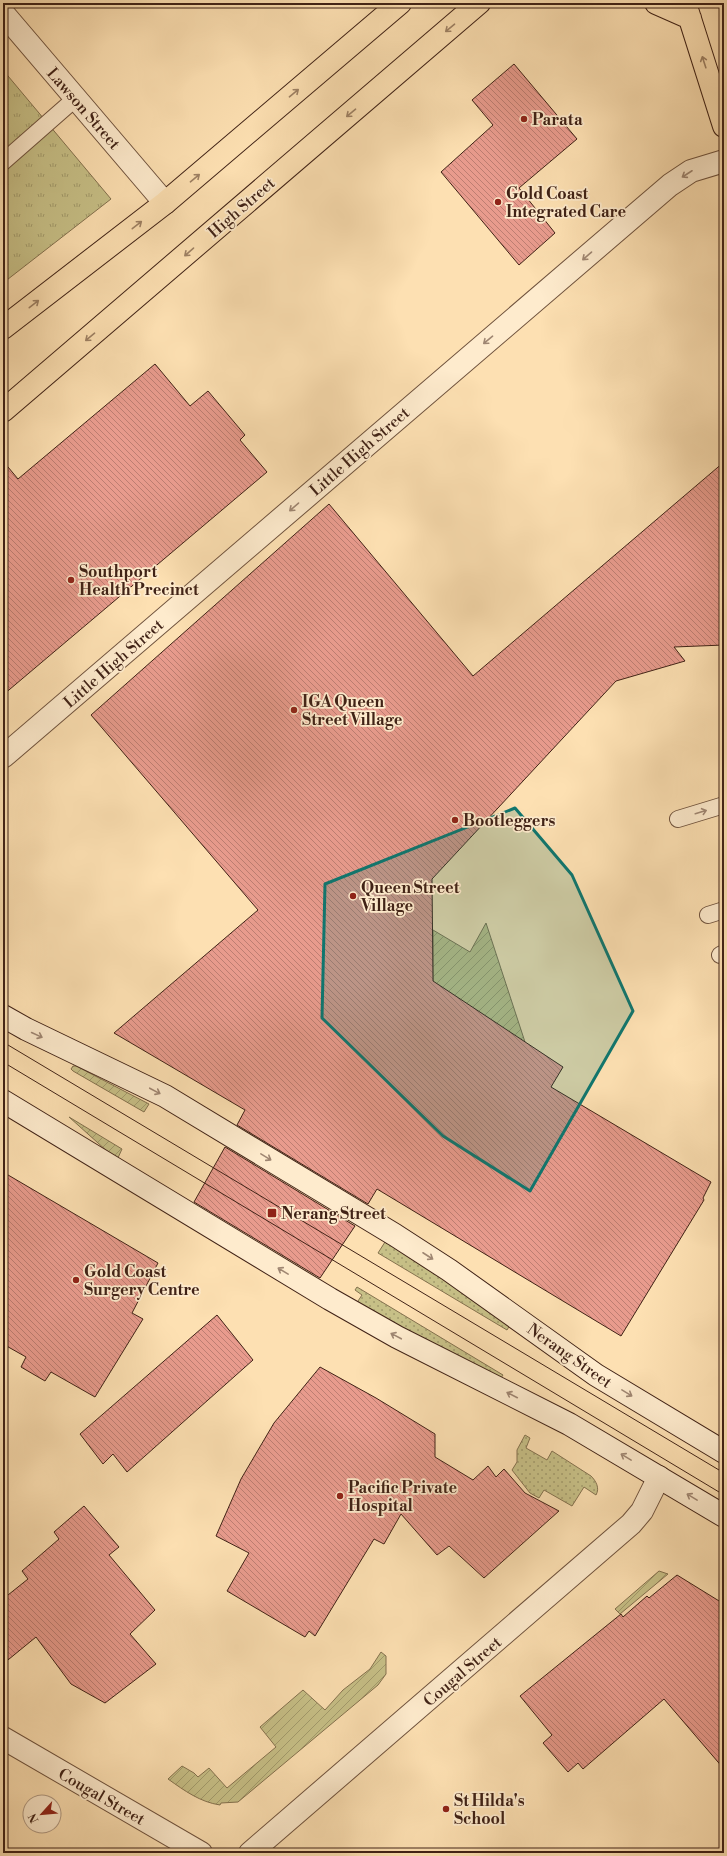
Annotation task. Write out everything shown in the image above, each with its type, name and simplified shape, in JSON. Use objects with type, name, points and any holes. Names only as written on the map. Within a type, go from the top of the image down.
[{"type":"main road","points":[[3,328],[165,203],[400,3]]},
{"type":"main road","name":"High Street","points":[[3,411],[479,3]]},
{"type":"main road","points":[[656,3],[687,11],[724,126]]},
{"type":"street","name":"Lawson Street","points":[[3,13],[165,203]]},
{"type":"street","name":"Little High Street","points":[[3,757],[670,186],[692,171],[724,161]]},
{"type":"street","name":"Nerang Street","points":[[3,1016],[26,1029],[165,1096],[375,1223],[449,1270],[596,1374],[724,1452]]},
{"type":"street","points":[[3,1101],[397,1337],[570,1424],[724,1516]]},
{"type":"street","name":"Cougal Street","points":[[250,1853],[631,1524],[642,1511],[659,1477]]},
{"type":"street","name":"Cougal Street","points":[[3,1738],[201,1853]]},
{"type":"lane","points":[[3,162],[76,98]]},
{"type":"lane","points":[[678,819],[724,805]]},
{"type":"lane","points":[[708,915],[724,910]]},
{"type":"highlighted area","points":[[515,808],[572,875],[633,1011],[530,1191],[443,1136],[322,1018],[325,884]]},
{"type":"green space","points":[[3,70],[111,199],[3,283]]},
{"type":"green space","points":[[486,923],[525,1042],[433,1005],[433,930],[470,952]]},
{"type":"green space","points":[[73,1066],[76,1066],[149,1104],[144,1112],[73,1071],[71,1069]]},
{"type":"green space","points":[[69,1117],[122,1149],[117,1160]]},
{"type":"green space","points":[[385,1242],[387,1244],[389,1242],[510,1325],[507,1330],[378,1253]]},
{"type":"green space","points":[[357,1287],[503,1375],[501,1378],[356,1304],[362,1295],[355,1290]]},
{"type":"green space","points":[[525,1435],[530,1438],[526,1448],[547,1460],[552,1451],[591,1476],[597,1485],[598,1490],[596,1495],[584,1487],[572,1506],[544,1490],[539,1498],[530,1493],[512,1470],[517,1462],[517,1450]]},
{"type":"green space","points":[[659,1571],[668,1574],[620,1614],[615,1609]]},
{"type":"green space","points":[[381,1652],[386,1656],[386,1674],[378,1685],[238,1802],[221,1803],[220,1805],[213,1804],[199,1799],[168,1779],[182,1766],[198,1777],[209,1768],[227,1788],[276,1747],[260,1727],[303,1690],[325,1710],[343,1690],[370,1669]]},
{"type":"building","points":[[514,64],[577,139],[519,188],[555,233],[519,265],[441,172],[493,125],[472,100]]},
{"type":"building","name":"Southport Health Precinct","points":[[155,364],[190,406],[208,391],[245,435],[240,440],[267,472],[3,695],[3,461],[18,479]]},
{"type":"building","name":"Queen Street Village","points":[[724,462],[724,645],[674,647],[685,661],[616,681],[432,879],[433,981],[563,1067],[551,1087],[711,1182],[703,1198],[704,1200],[621,1336],[377,1189],[368,1204],[237,1125],[245,1110],[114,1033],[258,910],[91,715],[329,504],[473,676]]},
{"type":"building","points":[[225,1147],[355,1226],[320,1278],[194,1202]]},
{"type":"building","name":"Gold Coast Surgery Centre","points":[[3,1172],[158,1263],[132,1313],[143,1319],[95,1397],[51,1372],[45,1381],[21,1367],[26,1357],[3,1344]]},
{"type":"building","points":[[217,1315],[253,1360],[127,1472],[113,1454],[103,1464],[80,1434]]},
{"type":"building","name":"Pacific Private Hospital","points":[[320,1367],[376,1398],[435,1434],[435,1457],[473,1480],[488,1466],[496,1477],[504,1469],[525,1493],[559,1511],[484,1578],[449,1546],[437,1555],[401,1514],[384,1544],[374,1539],[315,1636],[309,1631],[305,1637],[227,1591],[249,1553],[216,1536],[241,1479],[274,1423]]},
{"type":"building","points":[[84,1506],[119,1547],[109,1555],[155,1610],[130,1634],[156,1664],[105,1703],[71,1684],[36,1637],[3,1664],[3,1599],[28,1579],[22,1571],[59,1539],[54,1532]]},
{"type":"building","points":[[677,1575],[724,1604],[724,1769],[664,1699],[583,1769],[578,1763],[568,1772],[543,1743],[552,1735],[520,1696],[621,1614],[623,1617],[647,1596],[649,1598]]},
{"type":"tram line","points":[[3,1042],[724,1473]]},
{"type":"tram line","points":[[3,1062],[724,1495]]},
{"type":"place","name":"Parata","points":[[524,119]]},
{"type":"place","name":"Gold Coast Integrated Care","points":[[498,202]]},
{"type":"place","name":"Southport Health Precinct","points":[[71,580]]},
{"type":"place","name":"IGA Queen Street Village","points":[[294,710]]},
{"type":"place","name":"Bootleggers","points":[[455,820]]},
{"type":"place","name":"Queen Street Village","points":[[353,896]]},
{"type":"place","name":"Nerang Street","points":[[272,1213]]},
{"type":"place","name":"Gold Coast Surgery Centre","points":[[76,1280]]},
{"type":"place","name":"Pacific Private Hospital","points":[[340,1496]]},
{"type":"place","name":"St Hilda's School","points":[[446,1809]]}]
